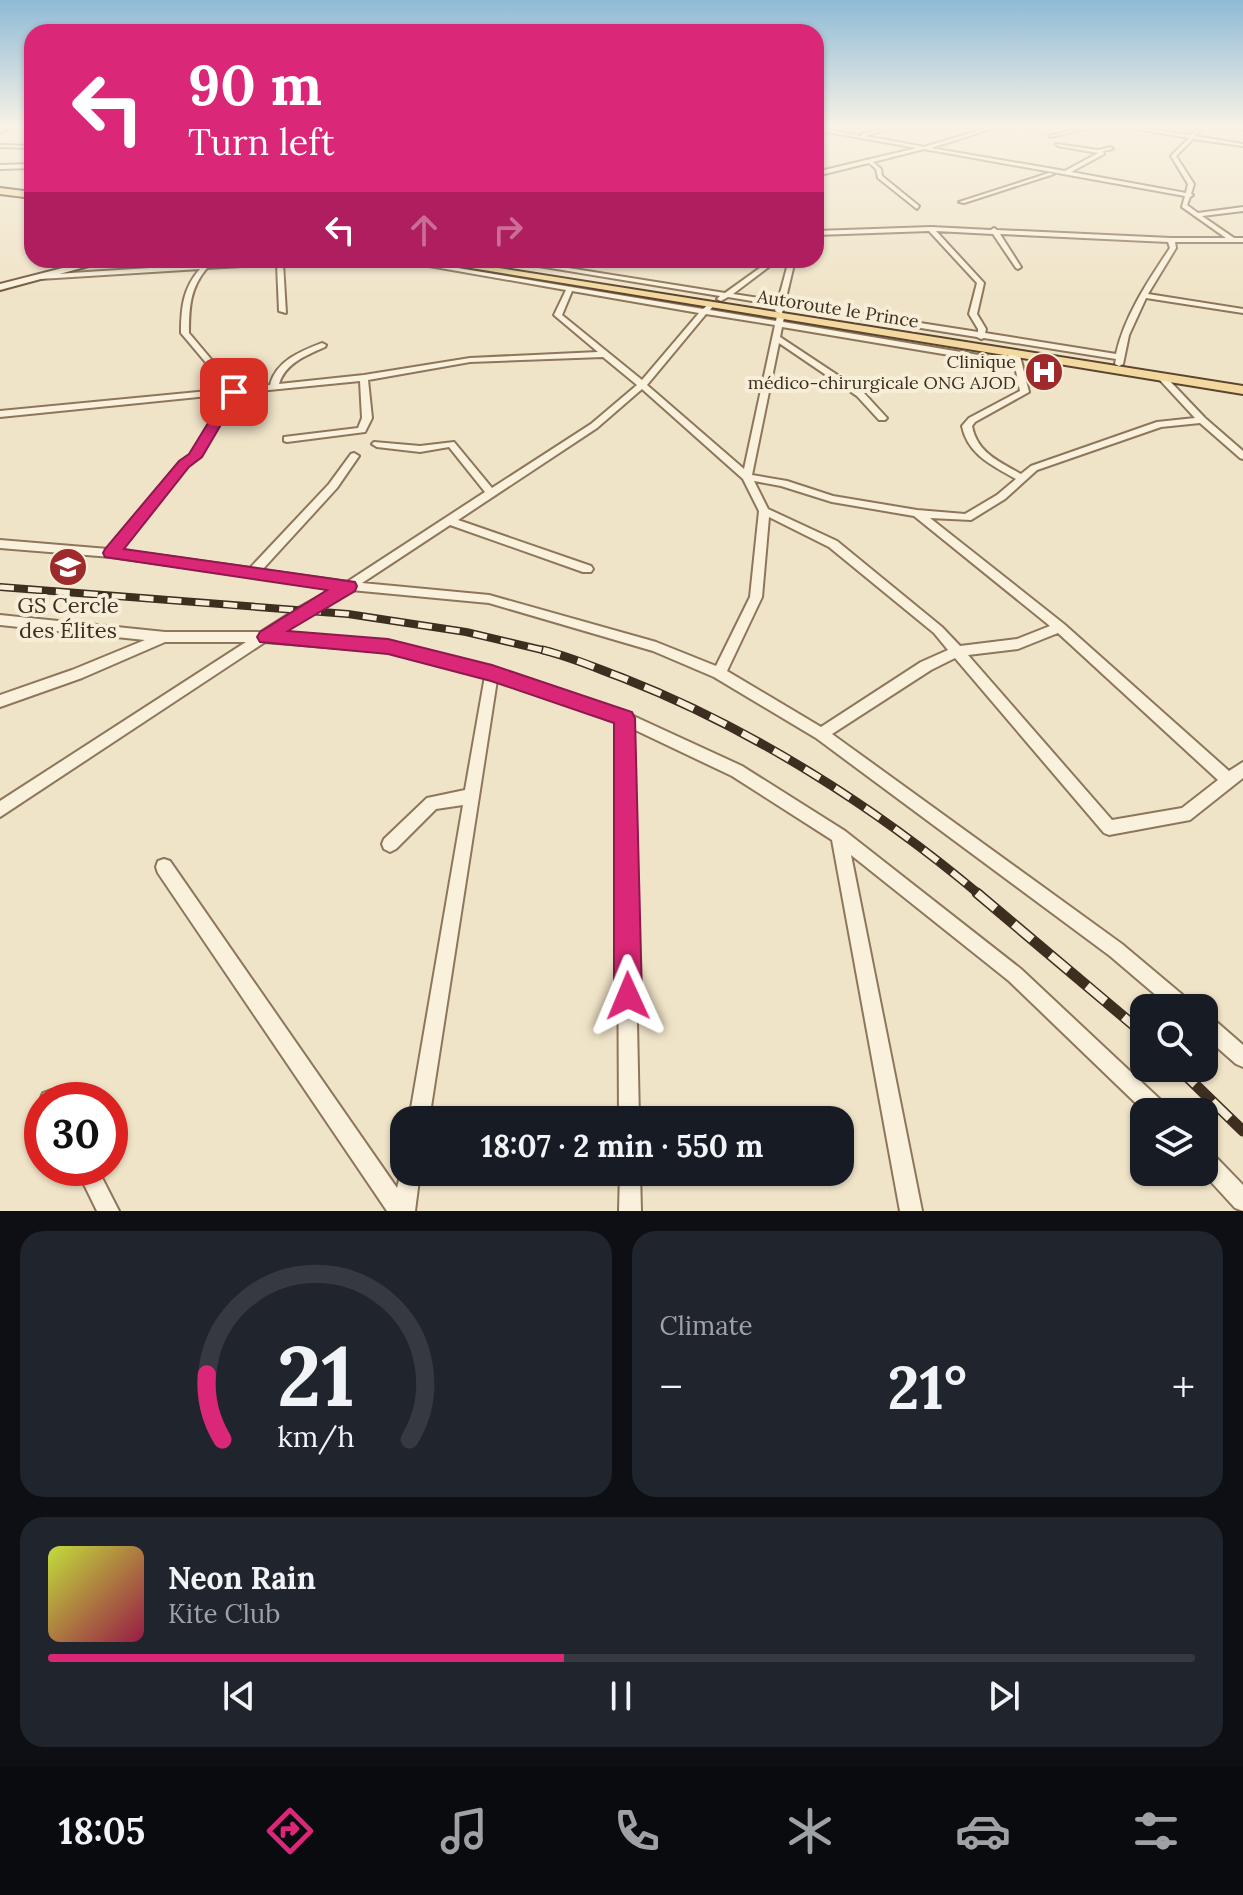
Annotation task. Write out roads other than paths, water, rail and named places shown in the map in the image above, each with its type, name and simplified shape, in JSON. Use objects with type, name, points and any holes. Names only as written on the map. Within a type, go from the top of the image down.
[{"type":"main road","points":[[2,190],[24,189]]},
{"type":"main road","points":[[2,190],[24,194]]},
{"type":"main road","points":[[0,284],[65,268]]},
{"type":"main road","points":[[0,284],[75,268]]},
{"type":"main road","name":"Autoroute le Prince","points":[[479,268],[780,314],[1119,360],[1243,382]]},
{"type":"main road","name":"Autoroute le Prince","points":[[517,268],[714,304]]},
{"type":"main road","name":"Autoroute le Prince","points":[[780,314],[1018,360],[1243,390]]},
{"type":"street","points":[[886,182],[917,207]]},
{"type":"street","points":[[962,202],[1028,182]]},
{"type":"street","points":[[1109,182],[1190,195]]},
{"type":"street","points":[[1189,182],[1190,195],[1184,206],[1233,240]]},
{"type":"street","points":[[1195,215],[1243,209]]},
{"type":"street","points":[[931,229],[981,283],[973,314],[982,329],[981,337]]},
{"type":"street","points":[[824,233],[994,230],[1171,240],[1243,240]]},
{"type":"street","points":[[994,230],[1018,267]]},
{"type":"street","points":[[780,314],[981,337],[1119,360],[1145,296],[1173,248],[1171,240]]},
{"type":"street","points":[[1191,240],[1243,249]]},
{"type":"street","points":[[40,277],[204,268]]},
{"type":"street","points":[[111,553],[184,464],[195,457],[228,392],[215,366],[185,333],[185,295],[192,280],[204,268]]},
{"type":"street","points":[[280,268],[283,311]]},
{"type":"street","points":[[447,268],[570,288],[714,304]]},
{"type":"street","points":[[543,268],[714,304]]},
{"type":"street","points":[[0,810],[304,610],[349,586],[594,426],[642,385],[714,304],[764,268]]},
{"type":"street","points":[[747,477],[790,268]]},
{"type":"street","points":[[570,288],[558,315],[747,477],[764,511],[756,597],[719,673]]},
{"type":"street","points":[[1145,296],[1243,311]]},
{"type":"street","points":[[776,338],[860,394],[882,418]]},
{"type":"street","points":[[274,387],[274,378],[284,368],[322,345]]},
{"type":"street","points":[[0,414],[364,378],[470,360],[606,354]]},
{"type":"street","points":[[1018,360],[1025,392],[972,420],[967,426],[968,440],[975,450],[1023,479]]},
{"type":"street","points":[[287,439],[362,430],[367,418],[364,378]]},
{"type":"street","points":[[1162,378],[1202,420],[1243,456]]},
{"type":"street","points":[[747,477],[783,483],[832,499],[967,518],[1001,497],[1034,468],[1160,424],[1202,420]]},
{"type":"street","points":[[377,444],[420,449],[451,444],[492,494]]},
{"type":"street","points":[[252,573],[333,486],[354,456]]},
{"type":"street","points":[[764,511],[833,544],[938,630],[1109,828],[1185,815],[1243,769]]},
{"type":"street","points":[[917,513],[1060,627],[1229,781]]},
{"type":"street","points":[[450,521],[587,569]]},
{"type":"street","points":[[0,544],[111,553],[349,586],[489,599],[656,647],[719,673],[821,734],[1116,950],[1168,994]]},
{"type":"street","points":[[0,620],[165,637],[266,637],[388,647],[492,673],[624,718],[737,771],[839,836],[1015,975],[1144,1098]]},
{"type":"street","points":[[821,734],[926,666],[955,652],[1018,644],[1060,627]]},
{"type":"street","points":[[0,701],[77,674],[165,637]]},
{"type":"street","points":[[421,1106],[492,673]]},
{"type":"street","points":[[624,718],[629,1106]]},
{"type":"street","points":[[390,844],[432,803],[472,796]]},
{"type":"street","points":[[839,836],[911,1211]]},
{"type":"street","points":[[164,867],[402,1211]]},
{"type":"street","points":[[1218,1036],[1243,1057]]},
{"type":"street","points":[[1218,1174],[1243,1200]]},
{"type":"street","points":[[95,1186],[108,1211]]},
{"type":"street","points":[[402,1211],[407,1186]]},
{"type":"street","points":[[630,1186],[630,1211]]},
{"type":"railway","points":[[0,587],[348,614],[466,632],[544,650]]},
{"type":"railway","points":[[544,650],[551,652]]},
{"type":"railway","points":[[544,650],[671,698],[764,745],[854,800],[980,895]]},
{"type":"railway","points":[[977,893],[1130,1022]]},
{"type":"railway","points":[[1192,1082],[1243,1131]]},
{"type":"place","name":"Clinique médico-chirurgicale ONG AJOD","points":[[1044,372]]},
{"type":"place","name":"GS Cercle des Élites","points":[[68,567]]}]
